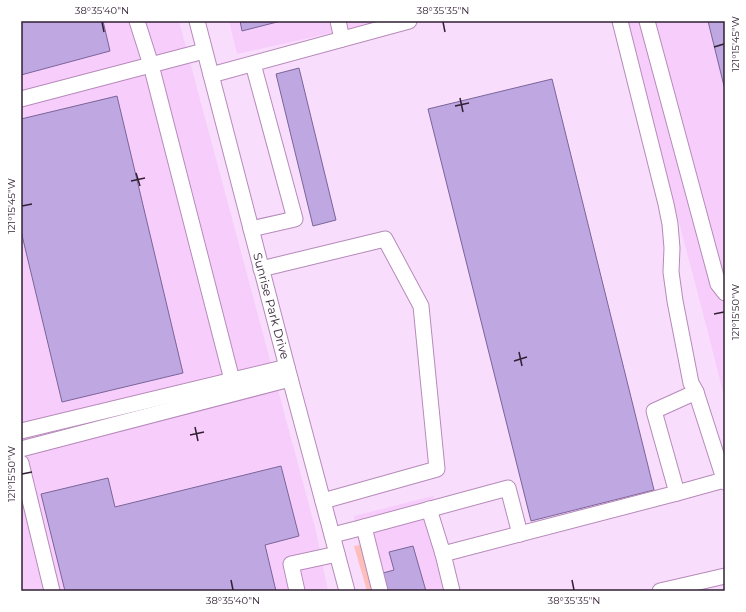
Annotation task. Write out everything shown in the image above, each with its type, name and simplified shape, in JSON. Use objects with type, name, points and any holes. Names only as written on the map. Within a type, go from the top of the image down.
[{"type":"street","points":[[137,21],[152,65],[232,380]]},
{"type":"street","name":"Sunrise Park Drive","points":[[197,21],[288,373],[347,591]]},
{"type":"street","points":[[338,21],[342,39]]},
{"type":"street","points":[[211,75],[409,21]]},
{"type":"street","points":[[443,554],[725,481],[696,392],[691,383],[675,301],[671,272],[672,248],[670,224],[620,21]]},
{"type":"street","points":[[647,21],[718,284],[725,293]]},
{"type":"street","points":[[21,100],[204,51]]},
{"type":"street","points":[[251,229],[295,219],[253,64]]},
{"type":"street","points":[[261,270],[385,239],[421,306],[437,469],[323,501]]},
{"type":"street","points":[[21,430],[232,380],[288,373]]},
{"type":"street","points":[[21,449],[288,373]]},
{"type":"street","points":[[677,493],[654,411],[696,392]]},
{"type":"street","points":[[21,463],[52,591]]},
{"type":"street","points":[[332,535],[508,488],[520,534]]},
{"type":"street","points":[[430,509],[452,591]]},
{"type":"street","points":[[364,527],[380,591]]},
{"type":"street","points":[[297,591],[291,564],[337,554]]},
{"type":"street","points":[[660,591],[725,576]]},
{"type":"shaded area","points":[[21,21],[179,21],[316,531],[328,591],[21,591]]},
{"type":"shaded area","points":[[229,21],[385,21],[237,54]]},
{"type":"shaded area","points":[[626,21],[725,21],[725,401],[706,325]]},
{"type":"shaded area","points":[[433,496],[456,591],[372,591],[357,537],[354,516]]},
{"type":"shaded area","points":[[360,545],[373,591],[367,591],[354,546]]},
{"type":"building","points":[[21,21],[103,21],[110,51],[21,75]]},
{"type":"building","points":[[240,21],[281,21],[242,31]]},
{"type":"building","points":[[708,21],[725,21],[725,90]]},
{"type":"building","points":[[299,68],[336,220],[313,226],[276,74]]},
{"type":"building","points":[[552,79],[654,490],[531,521],[428,109]]},
{"type":"building","points":[[117,96],[183,373],[62,402],[21,231],[21,119]]},
{"type":"building","points":[[281,466],[299,536],[265,545],[276,591],[65,591],[41,494],[108,478],[115,507]]},
{"type":"building","points":[[413,546],[426,591],[388,591],[383,573],[394,570],[389,552]]}]
